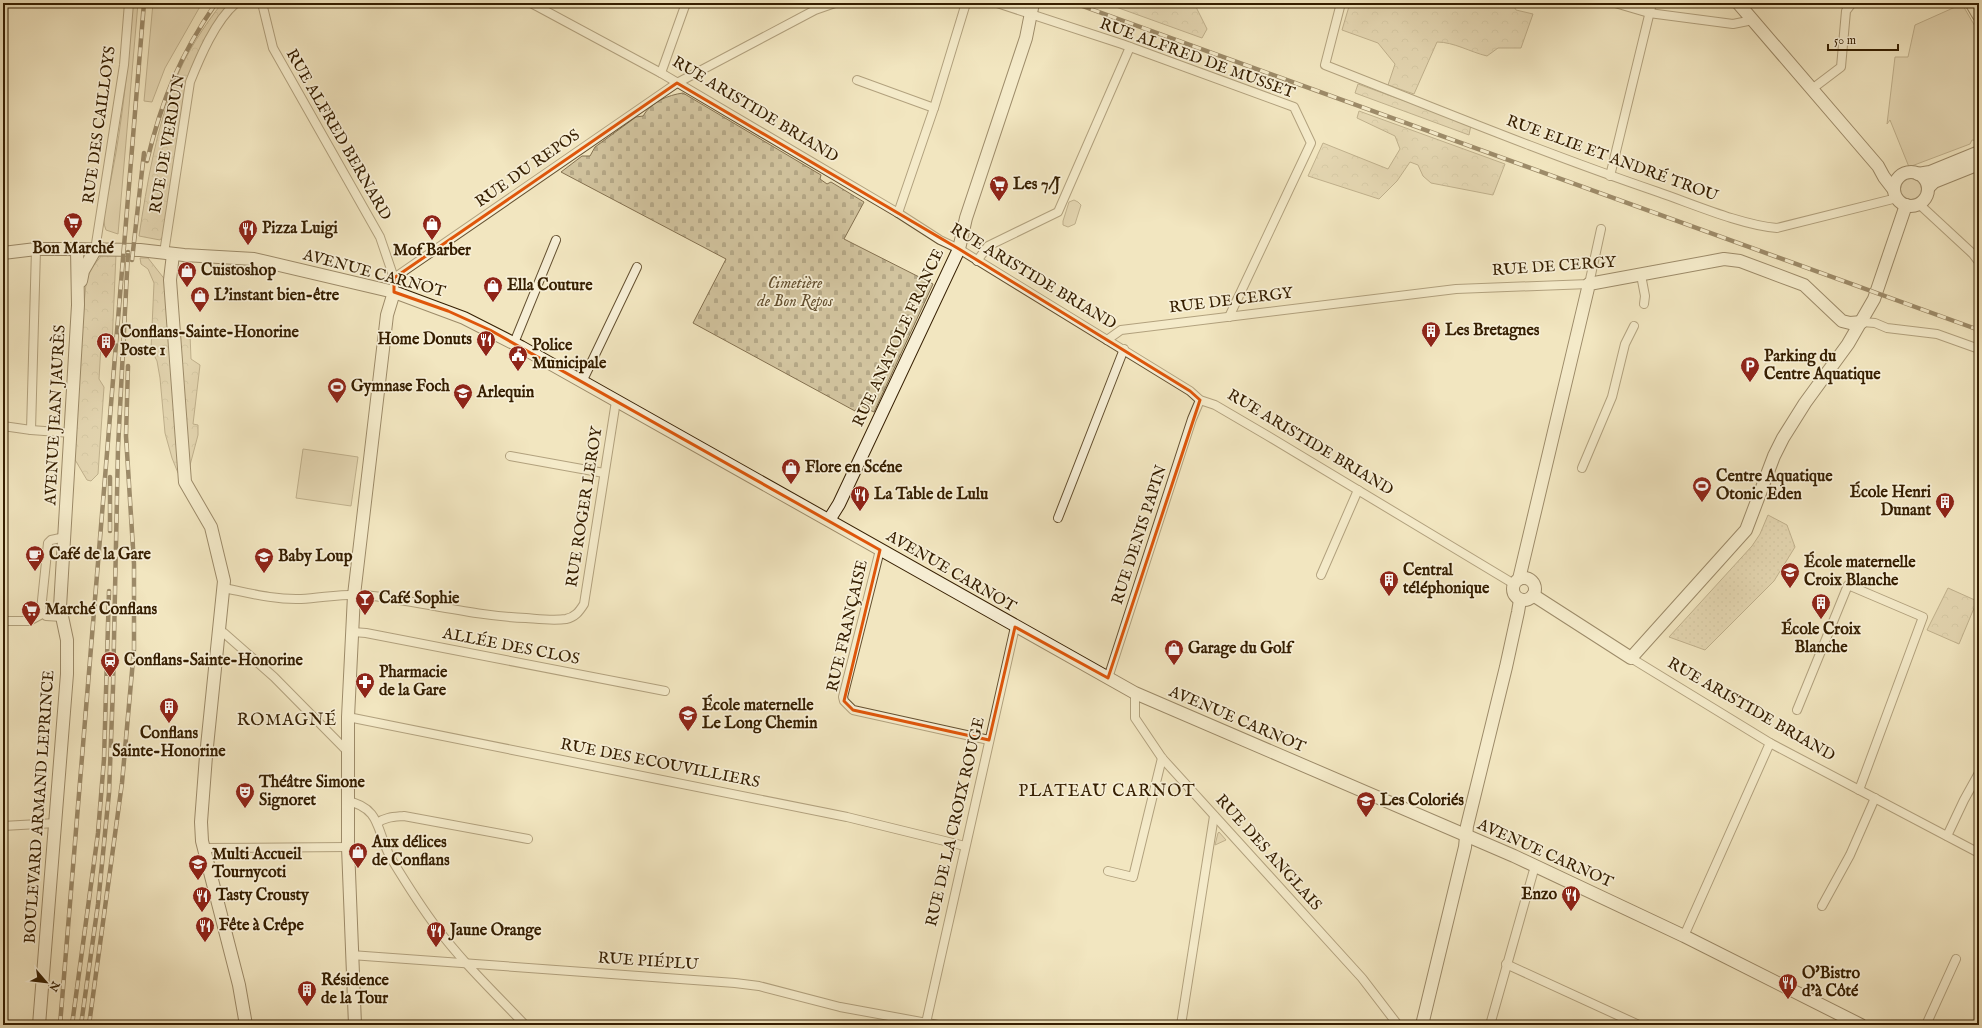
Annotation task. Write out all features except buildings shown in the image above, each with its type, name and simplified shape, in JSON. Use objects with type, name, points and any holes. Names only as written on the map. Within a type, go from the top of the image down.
[{"type":"main road","points":[[1972,3],[1979,15]]},
{"type":"street","name":"RUE DES CAILLOYS","points":[[95,250],[124,65],[129,3]]},
{"type":"street","name":"RUE DE VERDUN","points":[[168,254],[190,82],[200,57],[228,10],[236,3]]},
{"type":"street","name":"RUE ALFRED BERNARD","points":[[262,3],[273,48],[380,237],[394,278],[394,292]]},
{"type":"street","name":"RUE ARISTIDE BRIAND","points":[[531,3],[660,73],[898,213],[940,240],[959,249],[1124,349],[1190,391],[1200,400],[1221,409],[1517,582]]},
{"type":"street","name":"RUE DU REPOS","points":[[394,278],[677,83],[815,10],[835,3]]},
{"type":"street","points":[[898,213],[934,108],[966,3]]},
{"type":"street","name":"RUE ALFRED DE MUSSET","points":[[997,3],[1130,47],[1294,107],[1311,143],[1229,317]]},
{"type":"street","name":"RUE ANATOLE FRANCE","points":[[829,520],[839,504],[959,249],[966,218],[1026,38],[1033,3]]},
{"type":"street","name":"RUE ELIE ET ANDRÉ TROU","points":[[1341,3],[1325,65],[1610,176],[1765,227],[1777,228],[1899,198]]},
{"type":"street","points":[[1615,3],[1649,13],[1733,24],[1753,20]]},
{"type":"street","points":[[1610,176],[1652,3]]},
{"type":"street","points":[[1812,89],[1841,67],[1846,11],[1852,3]]},
{"type":"street","points":[[660,73],[683,4]]},
{"type":"street","points":[[1743,5],[1753,20],[1878,166],[1899,198],[1919,204],[1973,254],[1979,262]]},
{"type":"street","points":[[977,261],[988,246],[1058,212],[1130,47]]},
{"type":"street","points":[[857,80],[934,108]]},
{"type":"street","points":[[1899,177],[1908,173],[1918,174],[1930,172],[1979,152]]},
{"type":"street","points":[[1928,188],[1934,182],[1979,164]]},
{"type":"street","points":[[1878,166],[1899,177]]},
{"type":"street","points":[[1918,174],[1926,182],[1928,188],[1926,197],[1919,204]]},
{"type":"street","points":[[1631,658],[1746,530],[1774,456],[1783,438],[1805,403],[1848,344],[1862,322],[1879,289],[1899,198],[1899,177]]},
{"type":"street","points":[[1517,582],[1526,578],[1532,582],[1535,589],[1533,596],[1527,600],[1520,600],[1514,595],[1517,582],[1589,284],[1601,230]]},
{"type":"street","points":[[514,343],[556,240]]},
{"type":"street","name":"AVENUE CARNOT","points":[[3,253],[36,249],[140,250],[168,254],[254,259],[394,292],[464,318],[514,343],[616,402],[829,520],[1015,627],[1135,693],[1535,866],[1684,936],[1861,1025]]},
{"type":"street","points":[[31,430],[36,249]]},
{"type":"street","name":"AVENUE JEAN JAURÈS","points":[[62,617],[60,607],[78,294],[77,249]]},
{"type":"street","name":"AVENUE JEAN JAURÈS","points":[[78,294],[82,271],[95,250]]},
{"type":"street","points":[[168,254],[185,482],[211,527],[222,570],[224,588],[201,822],[203,848],[239,985],[246,1025]]},
{"type":"street","name":"RUE DE CERGY","points":[[1107,340],[1121,330],[1456,289],[1589,284],[1724,259],[1740,261],[1804,286],[1842,322]]},
{"type":"street","points":[[582,382],[637,267]]},
{"type":"street","points":[[1641,275],[1645,296],[1644,304]]},
{"type":"street","points":[[355,1025],[351,955],[347,801],[348,717],[352,632],[354,595],[387,315],[394,292]]},
{"type":"street","points":[[1848,344],[1842,322],[1875,323],[1887,328],[1937,334],[1979,349]]},
{"type":"street","points":[[1582,468],[1612,397],[1625,344],[1634,326]]},
{"type":"street","points":[[1058,518],[1124,349]]},
{"type":"street","name":"RUE DENIS PAPIN","points":[[1108,678],[1192,419],[1200,400]]},
{"type":"street","name":"RUE ROGER LEROY","points":[[354,595],[393,599],[504,618],[564,619],[577,615],[584,604],[616,402]]},
{"type":"street","points":[[3,426],[71,433]]},
{"type":"street","points":[[510,456],[604,473]]},
{"type":"street","points":[[1322,575],[1358,490]]},
{"type":"street","points":[[42,614],[48,543],[51,540],[65,537]]},
{"type":"street","name":"RUE FRANÇAISE","points":[[880,550],[843,697],[844,701],[853,710],[989,740]]},
{"type":"street","points":[[1796,710],[1848,585],[1923,617],[1859,790]]},
{"type":"street","points":[[224,588],[284,599],[354,595]]},
{"type":"street","name":"RUE ARISTIDE BRIAND","points":[[1533,596],[1770,743],[1979,853]]},
{"type":"street","points":[[1422,1025],[1467,836],[1467,826],[1508,660],[1520,600]]},
{"type":"street","points":[[3,621],[29,621],[42,614],[46,616],[62,617]]},
{"type":"street","name":"BOULEVARD ARMAND LEPRINCE","points":[[39,1025],[67,674],[67,640],[62,617]]},
{"type":"street","name":"RUE DE LA CROIX ROUGE","points":[[926,1023],[1015,627]]},
{"type":"street","points":[[219,631],[224,633],[274,677],[348,752]]},
{"type":"street","name":"ALLÉE DES CLOS","points":[[352,632],[366,633],[665,691]]},
{"type":"street","name":"RUE DES ANGLAIS","points":[[1135,693],[1136,718],[1162,758],[1362,978],[1398,1025]]},
{"type":"street","name":"RUE DES ECOUVILLIERS","points":[[348,717],[832,813],[965,846]]},
{"type":"street","points":[[1684,936],[1770,743]]},
{"type":"street","points":[[1108,871],[1133,877],[1162,758]]},
{"type":"street","points":[[1947,836],[1979,773]]},
{"type":"street","points":[[1822,906],[1850,854],[1875,798]]},
{"type":"street","points":[[347,801],[366,807],[373,815],[391,859],[437,928],[466,962],[525,1025]]},
{"type":"street","points":[[377,823],[386,818],[404,816],[528,839]]},
{"type":"street","points":[[1181,1025],[1214,816]]},
{"type":"street","points":[[3,826],[56,822]]},
{"type":"street","points":[[203,848],[348,847]]},
{"type":"street","points":[[1490,1025],[1506,964],[1535,866]]},
{"type":"street","name":"RUE PIÉPLU","points":[[351,955],[466,962],[759,986],[840,1007],[938,1025]]},
{"type":"street","points":[[1926,1025],[1956,958]]},
{"type":"street","points":[[1506,964],[1639,1025]]},
{"type":"highlighted area","points":[[677,83],[959,249],[1190,391],[1200,400],[1108,678],[1015,627],[989,740],[853,710],[844,701],[880,550],[490,330],[448,311],[394,292],[394,278]]},
{"type":"green space","points":[[133,3],[138,3],[118,234],[106,230],[104,219],[122,113]]},
{"type":"green space","points":[[153,3],[202,3],[165,68],[152,102],[144,101]]},
{"type":"green space","points":[[222,3],[229,3],[195,61],[163,236],[160,240],[139,236],[153,156],[169,98],[180,69],[191,49],[202,30]]},
{"type":"green space","points":[[1113,3],[1194,3],[1207,29],[1202,38],[1116,7]]},
{"type":"green space","points":[[1350,3],[1512,3],[1516,10],[1533,14],[1521,48],[1498,48],[1487,56],[1456,45],[1437,42],[1414,94],[1388,85],[1395,64],[1378,43],[1342,30]]},
{"type":"green space","points":[[1962,4],[1979,33],[1979,141],[1972,140],[1970,144],[1909,167],[1890,120],[1887,124],[1895,57],[1908,57],[1915,25]]},
{"type":"green space","points":[[1358,84],[1471,125],[1469,135],[1355,93]]},
{"type":"green space","name":"Cimetière de Bon Repos","points":[[683,93],[821,175],[820,179],[827,184],[831,182],[864,202],[844,239],[933,284],[874,412],[859,405],[855,411],[693,323],[726,259],[561,172],[582,156],[590,156],[595,147],[636,117],[643,116],[655,103],[666,97]]},
{"type":"green space","points":[[1359,111],[1505,164],[1493,195],[1431,183],[1423,176],[1418,165],[1410,162],[1397,181],[1379,199],[1308,176],[1323,143],[1388,169],[1400,149],[1395,136],[1357,118]]},
{"type":"green space","points":[[1911,177],[1919,181],[1923,189],[1919,197],[1911,201],[1903,197],[1899,189],[1903,181]]},
{"type":"green space","points":[[1074,200],[1081,205],[1075,224],[1068,227],[1063,225],[1063,221],[1069,202]]},
{"type":"green space","points":[[116,254],[112,345],[101,345],[99,379],[104,387],[98,474],[91,481],[87,480],[74,458],[78,364],[86,284],[90,270],[102,255]]},
{"type":"green space","points":[[140,258],[148,258],[166,281],[168,325],[190,334],[191,359],[200,365],[193,424],[198,425],[198,435],[189,469],[178,473],[165,433],[160,378],[157,361],[151,349],[154,283],[148,269],[141,264]]},
{"type":"green space","points":[[303,449],[358,457],[351,506],[296,498]]},
{"type":"green space","points":[[1768,515],[1787,525],[1795,547],[1774,581],[1705,650],[1669,637],[1752,546],[1760,534]]},
{"type":"green space","points":[[1948,588],[1977,601],[1959,644],[1927,630]]},
{"type":"green space","points":[[1219,832],[1226,840],[1215,845],[1218,833]]},
{"type":"railway","points":[[60,1025],[144,3]]},
{"type":"railway","points":[[147,161],[159,117],[182,59],[203,22],[216,3]]},
{"type":"railway","points":[[1074,3],[1979,330]]},
{"type":"railway","points":[[132,260],[144,153]]},
{"type":"railway","points":[[81,1025],[98,904],[109,793],[113,688],[118,448],[128,252]]},
{"type":"railway","points":[[89,1025],[122,783],[134,649],[134,564],[126,436],[128,366]]},
{"type":"railway","points":[[110,477],[110,531]]},
{"type":"railway","points":[[72,1025],[98,833],[104,759],[109,591]]},
{"type":"place","name":"Les 7/J","points":[[999,202]]},
{"type":"place","name":"Bon Marché","points":[[73,239]]},
{"type":"place","name":"Mof Barber","points":[[432,241]]},
{"type":"place","name":"Pizza Luigi","points":[[248,246]]},
{"type":"place","name":"Cuistoshop","points":[[187,288]]},
{"type":"place","name":"Ella Couture","points":[[493,303]]},
{"type":"place","name":"L'instant bien-être","points":[[200,313]]},
{"type":"place","name":"Les Bretagnes","points":[[1431,348]]},
{"type":"place","name":"Home Donuts","points":[[486,357]]},
{"type":"place","name":"Conflans-Sainte-Honorine Poste 1","points":[[106,359]]},
{"type":"place","name":"Police Municipale","points":[[518,372]]},
{"type":"place","name":"Parking du Centre Aquatique","points":[[1750,383]]},
{"type":"place","name":"Gymnase Foch","points":[[337,404]]},
{"type":"place","name":"Arlequin","points":[[463,410]]},
{"type":"place","name":"Flore en Scéne","points":[[791,485]]},
{"type":"place","name":"Centre Aquatique Otonic Eden","points":[[1702,503]]},
{"type":"place","name":"La Table de Lulu","points":[[860,512]]},
{"type":"place","name":"École Henri Dunant","points":[[1945,519]]},
{"type":"place","name":"Café de la Gare","points":[[35,572]]},
{"type":"place","name":"Baby Loup","points":[[264,574]]},
{"type":"place","name":"École maternelle Croix Blanche","points":[[1790,589]]},
{"type":"place","name":"Central téléphonique","points":[[1389,597]]},
{"type":"place","name":"Café Sophie","points":[[365,616]]},
{"type":"place","name":"École Croix Blanche","points":[[1821,620]]},
{"type":"place","name":"Marché Conflans","points":[[31,627]]},
{"type":"place","name":"Garage du Golf","points":[[1174,666]]},
{"type":"place","name":"Conflans-Sainte-Honorine","points":[[110,678]]},
{"type":"place","name":"Pharmacie de la Gare","points":[[365,699]]},
{"type":"place","name":"Conflans Sainte-Honorine","points":[[169,724]]},
{"type":"place","name":"École maternelle Le Long Chemin","points":[[688,732]]},
{"type":"place","name":"Théâtre Simone Signoret","points":[[245,809]]},
{"type":"place","name":"Les Coloriés","points":[[1366,818]]},
{"type":"place","name":"Aux délices de Conflans","points":[[358,869]]},
{"type":"place","name":"Multi Accueil Tournycoti","points":[[198,881]]},
{"type":"place","name":"Enzo","points":[[1571,912]]},
{"type":"place","name":"Tasty Crousty","points":[[202,913]]},
{"type":"place","name":"Fête à Crêpe","points":[[205,943]]},
{"type":"place","name":"Jaune Orange","points":[[436,948]]},
{"type":"place","name":"O'Bistro d’à Côté","points":[[1788,1000]]},
{"type":"place","name":"Résidence de la Tour","points":[[307,1007]]},
{"type":"district","name":"ROMAGNÉ","points":[[287,720]]},
{"type":"district","name":"PLATEAU CARNOT","points":[[1107,791]]}]
